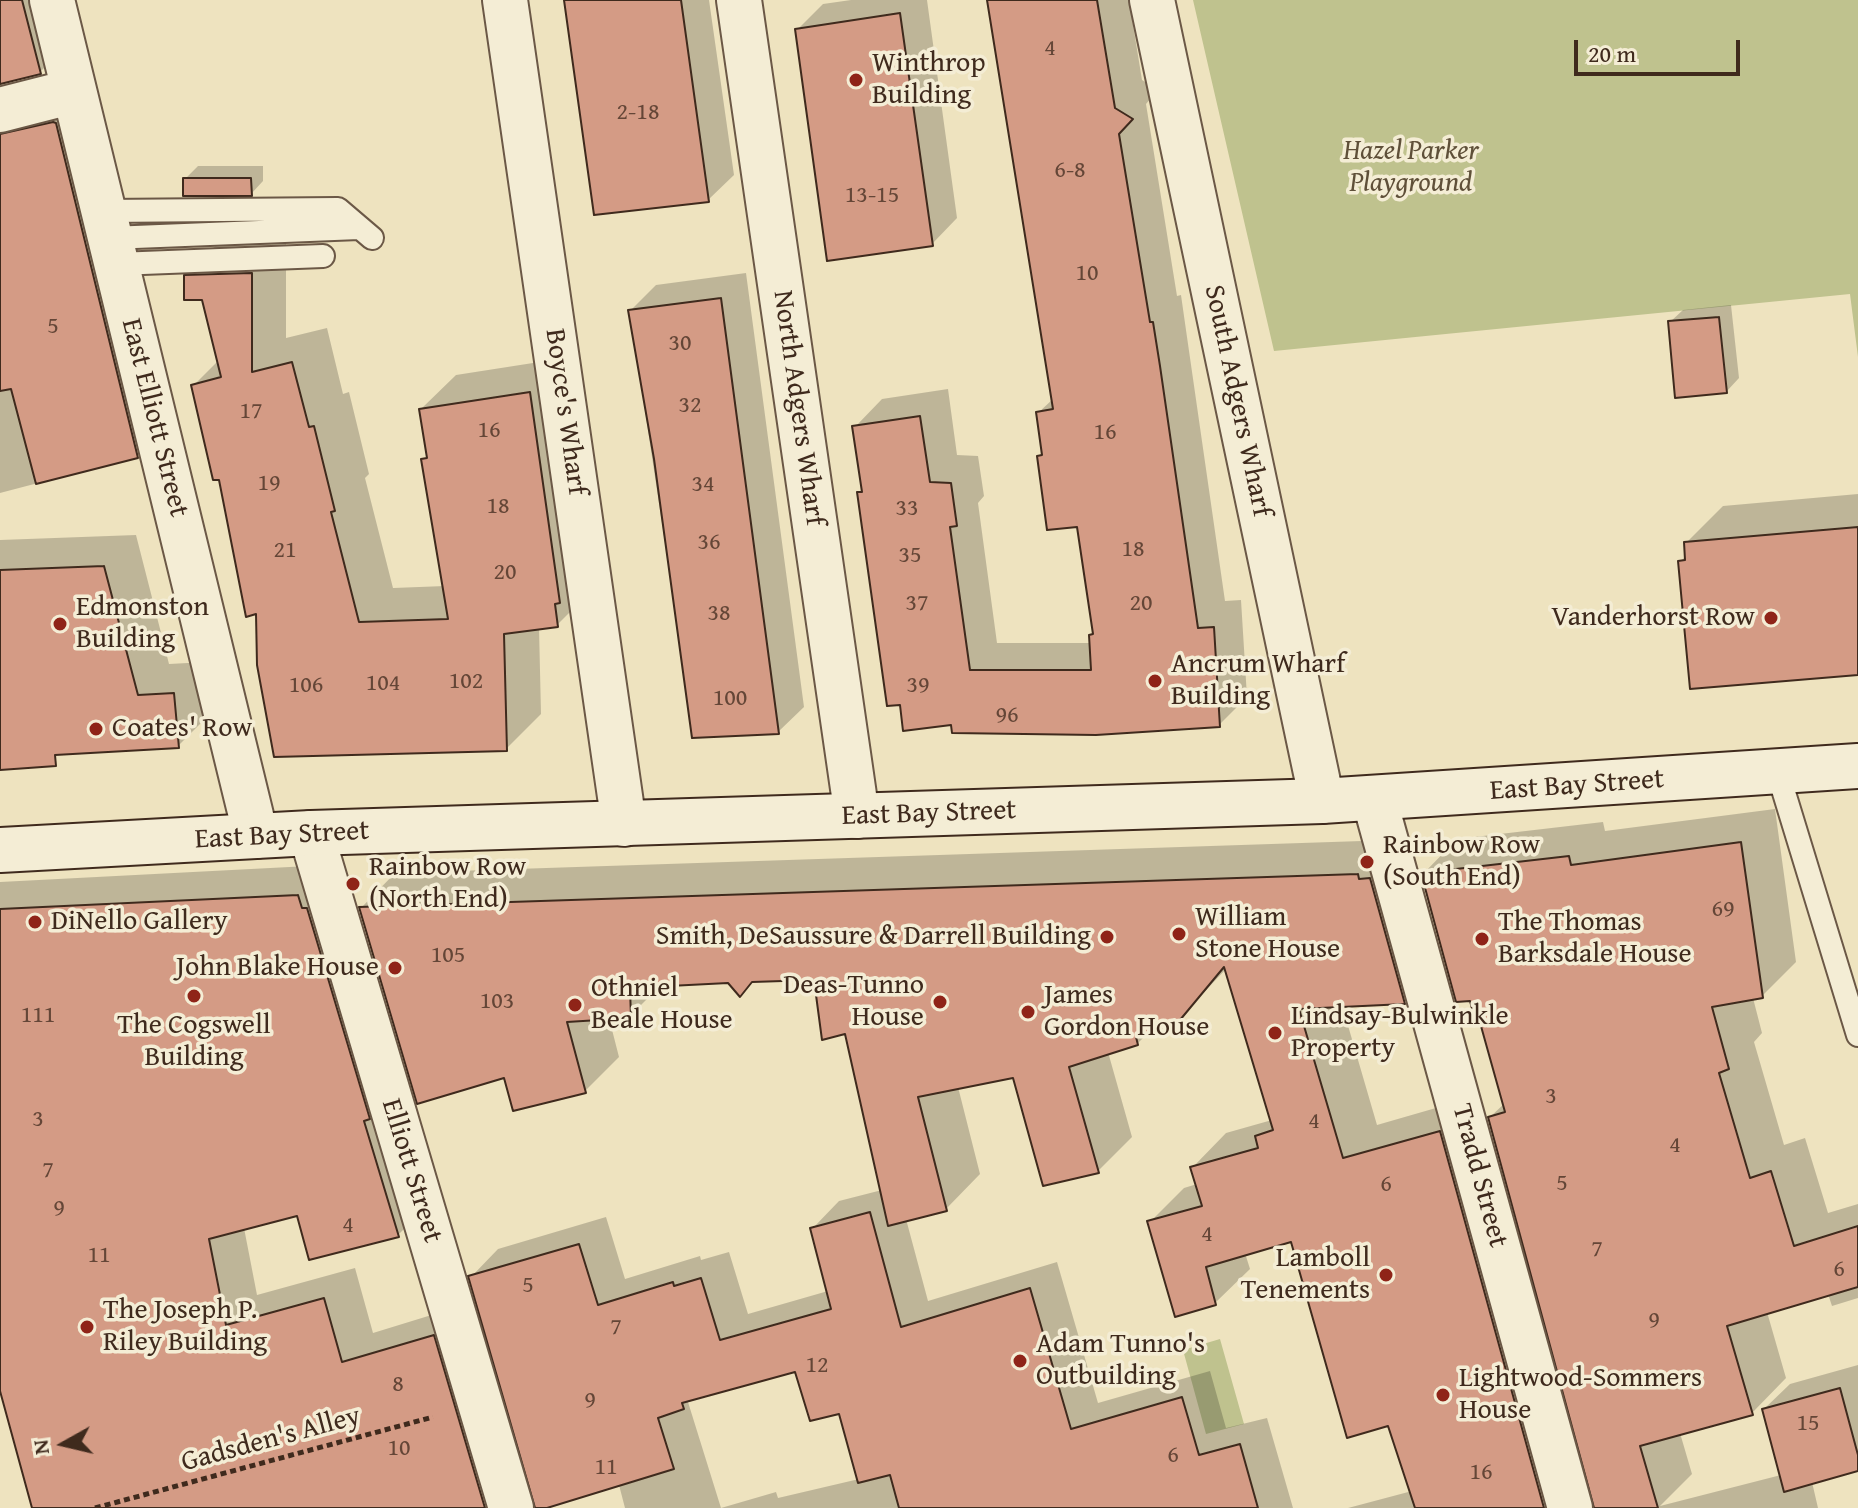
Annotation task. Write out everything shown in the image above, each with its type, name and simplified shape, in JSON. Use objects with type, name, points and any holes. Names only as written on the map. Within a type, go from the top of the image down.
[{"type":"street","name":"East Elliott Street","points":[[52,0],[256,836]]},
{"type":"street","name":"Boyce's Wharf","points":[[505,0],[624,824]]},
{"type":"street","name":"North Adgers Wharf","points":[[739,0],[857,816]]},
{"type":"street","name":"South Adgers Wharf","points":[[1152,0],[1322,801]]},
{"type":"street","points":[[0,110],[74,91]]},
{"type":"street","name":"East Bay Street","points":[[0,850],[311,833],[1322,801],[1858,766]]},
{"type":"street","name":"Tradd Street","points":[[1374,798],[1570,1508]]},
{"type":"street","name":"Elliott Street","points":[[311,833],[511,1508]]},
{"type":"lane","points":[[110,238],[338,209],[366,233]]},
{"type":"lane","points":[[110,238],[323,256]]},
{"type":"lane","points":[[1778,773],[1858,1035]]},
{"type":"path","name":"Gadsden's Alley","points":[[95,1508],[442,1415]]},
{"type":"green space","name":"Hazel Parker Playground","points":[[1193,0],[1858,0],[1858,357],[1850,294],[1274,351]]},
{"type":"green space","points":[[1220,1339],[1244,1424],[1206,1434],[1183,1350]]},
{"type":"building","points":[[0,0],[22,0],[41,74],[0,84]]},
{"type":"building","points":[[564,0],[681,0],[709,202],[594,215]]},
{"type":"building","points":[[987,0],[1097,0],[1115,108],[1133,119],[1119,134],[1150,322],[1153,322],[1198,628],[1214,627],[1220,727],[1096,735],[952,733],[951,725],[903,731],[900,705],[887,706],[857,492],[862,492],[852,426],[920,416],[930,482],[951,483],[957,526],[950,527],[970,670],[1091,670],[1089,635],[1093,634],[1077,527],[1047,530],[1037,456],[1042,455],[1036,412],[1053,409]]},
{"type":"building","points":[[900,13],[933,246],[827,261],[795,29]]},
{"type":"building","points":[[56,123],[138,458],[36,484],[11,389],[0,391],[0,134]]},
{"type":"building","points":[[183,178],[251,178],[252,196],[183,196]]},
{"type":"building","points":[[252,273],[252,372],[292,362],[309,427],[314,426],[335,511],[331,512],[359,622],[448,619],[421,459],[427,458],[419,409],[530,392],[560,603],[555,604],[558,627],[504,634],[507,751],[274,757],[257,665],[256,614],[246,617],[219,480],[213,480],[191,385],[221,377],[202,300],[184,300],[184,275]]},
{"type":"building","points":[[721,298],[779,734],[692,738],[654,459],[628,310]]},
{"type":"building","points":[[1719,317],[1727,393],[1675,398],[1668,321]]},
{"type":"building","name":"Vanderhorst Row","points":[[1858,527],[1858,675],[1690,689],[1678,561],[1685,560],[1684,542]]},
{"type":"building","points":[[104,566],[138,695],[174,693],[179,748],[55,755],[56,766],[0,770],[0,570]]},
{"type":"building","points":[[1741,842],[1763,998],[1712,1007],[1729,1069],[1719,1073],[1750,1178],[1771,1171],[1794,1246],[1858,1226],[1858,1287],[1727,1326],[1753,1415],[1640,1446],[1658,1508],[1594,1508],[1488,1117],[1505,1112],[1479,1019],[1475,1020],[1470,1001],[1456,1002],[1421,873],[1569,856],[1571,865]]},
{"type":"building","points":[[1358,874],[1359,879],[1370,878],[1405,1004],[1299,1009],[1343,1158],[1440,1131],[1544,1508],[1415,1508],[1388,1426],[1347,1438],[1291,1242],[1206,1267],[1216,1305],[1175,1317],[1147,1221],[1202,1206],[1190,1167],[1258,1148],[1255,1136],[1273,1130],[1224,967],[1175,1026],[1136,1037],[1138,1045],[1069,1067],[1099,1173],[1043,1186],[1013,1078],[918,1097],[947,1211],[888,1226],[845,1034],[822,1040],[814,980],[752,982],[740,997],[728,983],[630,988],[631,1018],[567,1022],[586,1093],[513,1111],[504,1078],[417,1104],[359,907]]},
{"type":"building","points":[[298,895],[302,908],[307,908],[370,1119],[364,1121],[399,1237],[309,1260],[297,1216],[209,1239],[226,1325],[324,1298],[342,1362],[434,1335],[485,1508],[32,1508],[0,1391],[0,909]]},
{"type":"building","points":[[870,1212],[901,1327],[1030,1288],[1071,1429],[1182,1397],[1199,1455],[1240,1444],[1258,1508],[899,1508],[890,1475],[858,1483],[839,1414],[810,1421],[795,1372],[682,1403],[684,1409],[658,1418],[674,1469],[547,1508],[535,1508],[468,1276],[579,1244],[598,1305],[673,1282],[674,1286],[701,1278],[720,1340],[831,1309],[810,1228]]},
{"type":"building","points":[[1840,1388],[1858,1455],[1858,1471],[1784,1492],[1762,1409]]},
{"type":"place","name":"Winthrop Building","points":[[856,80]]},
{"type":"place","name":"Vanderhorst Row","points":[[1771,618]]},
{"type":"place","name":"Edmonston Building","points":[[60,624]]},
{"type":"place","name":"Ancrum Wharf Building","points":[[1155,681]]},
{"type":"place","name":"Coates' Row","points":[[96,729]]},
{"type":"place","name":"Rainbow Row (South End)","points":[[1367,862]]},
{"type":"place","name":"Rainbow Row (North End)","points":[[353,884]]},
{"type":"place","name":"DiNello Gallery","points":[[35,922]]},
{"type":"place","name":"William Stone House","points":[[1179,934]]},
{"type":"place","name":"Smith, DeSaussure & Darrell Building","points":[[1107,937]]},
{"type":"place","name":"The Thomas Barksdale House","points":[[1482,939]]},
{"type":"place","name":"John Blake House","points":[[395,968]]},
{"type":"place","name":"The Cogswell Building","points":[[194,996]]},
{"type":"place","name":"Deas-Tunno House","points":[[940,1002]]},
{"type":"place","name":"Othniel Beale House","points":[[575,1005]]},
{"type":"place","name":"James Gordon House","points":[[1028,1012]]},
{"type":"place","name":"Lindsay-Bulwinkle Property","points":[[1275,1033]]},
{"type":"place","name":"Lamboll Tenements","points":[[1386,1275]]},
{"type":"place","name":"The Joseph P. Riley Building","points":[[87,1327]]},
{"type":"place","name":"Adam Tunno's Outbuilding","points":[[1020,1361]]},
{"type":"place","name":"Lightwood-Sommers House","points":[[1443,1395]]}]
